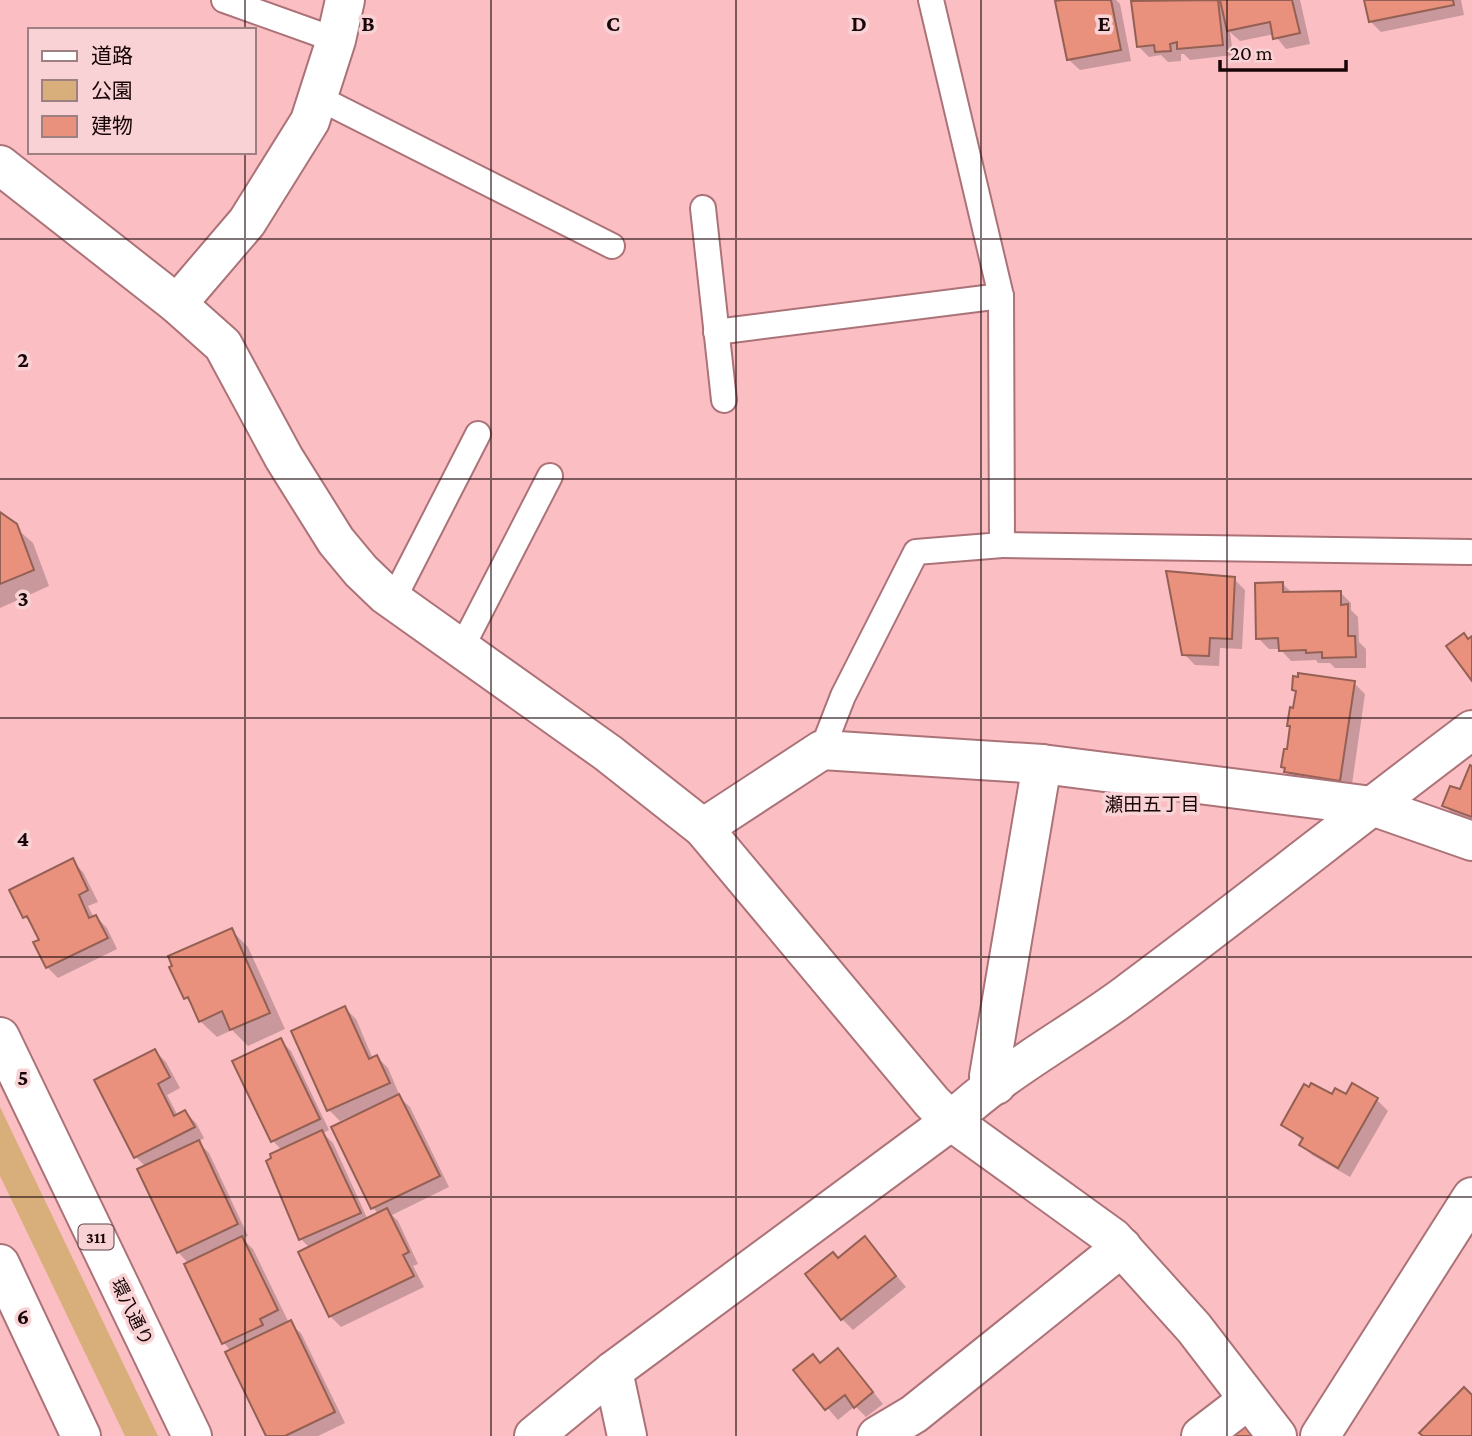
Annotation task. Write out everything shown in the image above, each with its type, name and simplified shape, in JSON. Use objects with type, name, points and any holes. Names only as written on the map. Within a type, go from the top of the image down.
[{"type":"street","points":[[177,304],[247,222],[310,121],[345,0]]},
{"type":"street","points":[[0,165],[177,304],[222,345],[284,458],[336,541],[360,571],[393,600],[608,753],[703,828],[932,1102],[951,1121],[1114,1238],[1194,1328],[1277,1436]]},
{"type":"street","points":[[534,1436],[613,1371],[951,1121],[967,1106],[1126,995],[1472,730]]},
{"type":"street","points":[[703,828],[822,750],[1042,764],[1372,806],[1472,841]]},
{"type":"street","points":[[996,1085],[989,1076],[1042,764]]},
{"type":"street","name":"環八通り","points":[[0,1037],[192,1436]]},
{"type":"street","points":[[1320,1436],[1472,1197]]},
{"type":"street","points":[[877,1436],[914,1414],[1122,1247]]},
{"type":"street","points":[[0,1264],[81,1436]]},
{"type":"street","points":[[613,1371],[627,1436]]},
{"type":"street","points":[[1201,1436],[1248,1400]]},
{"type":"lane","points":[[224,0],[335,40]]},
{"type":"lane","points":[[931,0],[1001,296],[1002,545]]},
{"type":"lane","points":[[317,97],[612,246]]},
{"type":"lane","points":[[703,208],[724,400]]},
{"type":"lane","points":[[716,332],[1001,296]]},
{"type":"lane","points":[[393,600],[478,434]]},
{"type":"lane","points":[[461,649],[550,475]]},
{"type":"lane","points":[[822,750],[843,696],[916,552],[1002,545],[1469,552]]},
{"type":"green space","points":[[0,1107],[158,1436],[125,1436],[0,1176]]},
{"type":"building","points":[[1111,0],[1121,50],[1067,60],[1055,1]]},
{"type":"building","points":[[1218,0],[1223,45],[1177,49],[1177,42],[1170,44],[1171,51],[1155,52],[1154,45],[1137,47],[1131,1]]},
{"type":"building","points":[[1220,0],[1292,0],[1300,33],[1273,39],[1270,22],[1227,31]]},
{"type":"building","points":[[1364,0],[1453,0],[1454,5],[1369,22]]},
{"type":"building","points":[[0,512],[17,524],[34,570],[0,584]]},
{"type":"building","points":[[1166,571],[1235,577],[1232,639],[1210,638],[1209,656],[1182,655]]},
{"type":"building","points":[[1283,582],[1283,592],[1341,591],[1341,605],[1348,604],[1348,636],[1355,636],[1356,657],[1322,658],[1322,652],[1279,651],[1278,638],[1256,639],[1255,583]]},
{"type":"building","points":[[1464,633],[1468,639],[1472,636],[1472,681],[1446,646]]},
{"type":"building","points":[[1298,673],[1355,681],[1340,781],[1284,772],[1285,768],[1281,767],[1284,749],[1287,749],[1290,707],[1293,708],[1296,691],[1292,690],[1293,676],[1298,677]]},
{"type":"building","points":[[1470,765],[1472,817],[1442,806],[1450,786],[1460,789]]},
{"type":"building","points":[[73,858],[88,890],[79,895],[89,918],[96,915],[108,938],[46,968],[33,942],[39,940],[27,916],[23,918],[9,890]]},
{"type":"building","points":[[232,928],[270,1013],[230,1030],[222,1011],[199,1022],[188,997],[184,999],[169,967],[172,966],[168,956]]},
{"type":"building","points":[[345,1006],[369,1059],[377,1055],[390,1083],[327,1111],[291,1031]]},
{"type":"building","points":[[281,1038],[320,1119],[271,1142],[232,1061]]},
{"type":"building","points":[[155,1049],[170,1077],[158,1084],[174,1116],[185,1110],[195,1127],[134,1158],[94,1080]]},
{"type":"building","points":[[1311,1083],[1332,1094],[1335,1088],[1346,1094],[1352,1083],[1378,1098],[1338,1168],[1299,1145],[1303,1138],[1281,1125],[1304,1084],[1309,1087]]},
{"type":"building","points":[[399,1094],[440,1176],[371,1209],[331,1127]]},
{"type":"building","points":[[322,1130],[361,1213],[299,1240],[266,1161],[271,1158],[270,1154]]},
{"type":"building","points":[[199,1140],[238,1224],[177,1253],[137,1169]]},
{"type":"building","points":[[387,1208],[409,1252],[403,1255],[414,1276],[329,1317],[298,1252]]},
{"type":"building","points":[[242,1236],[278,1310],[260,1319],[263,1325],[222,1344],[184,1264]]},
{"type":"building","points":[[865,1236],[896,1276],[841,1320],[805,1274],[833,1252],[838,1258]]},
{"type":"building","points":[[291,1320],[335,1412],[285,1436],[266,1436],[225,1352]]},
{"type":"building","points":[[838,1348],[873,1392],[854,1408],[845,1395],[825,1410],[793,1370],[813,1354],[820,1363]]},
{"type":"building","points":[[1464,1387],[1472,1395],[1472,1436],[1423,1436],[1419,1433]]},
{"type":"building","points":[[1245,1425],[1254,1436],[1232,1436]]},
{"type":"district","name":"瀬田五丁目","points":[[1152,804]]}]
